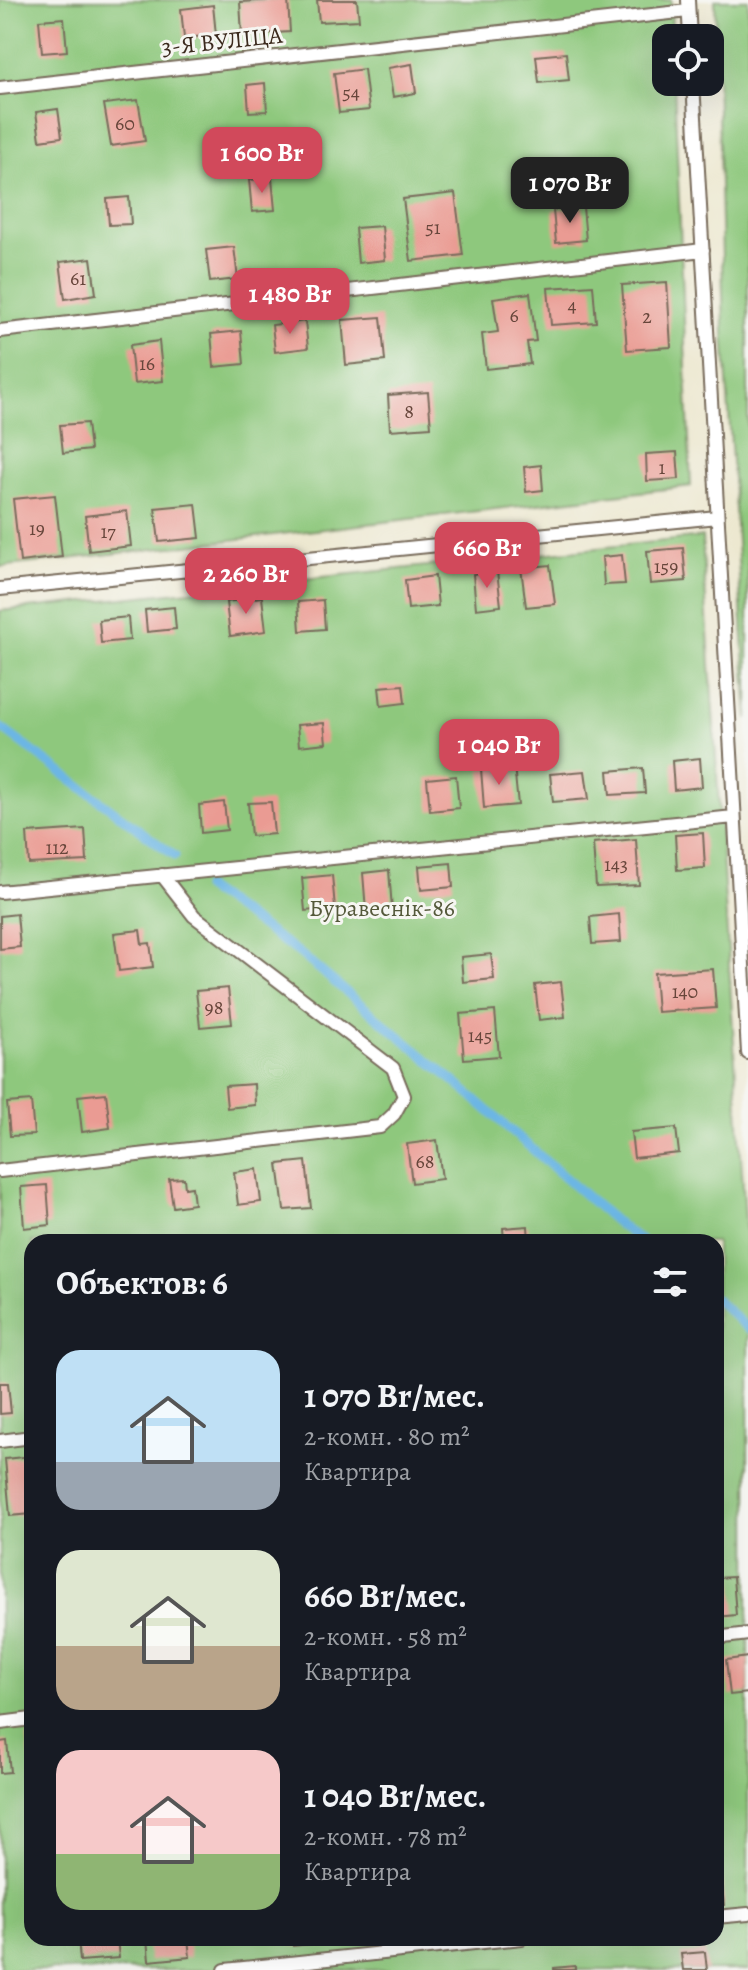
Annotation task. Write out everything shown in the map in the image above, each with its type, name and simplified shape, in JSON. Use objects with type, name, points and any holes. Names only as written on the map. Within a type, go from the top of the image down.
[{"type":"lane","name":"3-Я ВУЛІЦА","points":[[0,88],[688,5]]},
{"type":"lane","points":[[694,96],[748,1053]]},
{"type":"lane","points":[[0,331],[703,250]]},
{"type":"lane","points":[[0,589],[717,517]]},
{"type":"lane","points":[[0,892],[734,817]]},
{"type":"lane","points":[[0,1171],[380,1127],[394,1114],[404,1096],[393,1068],[194,916],[162,875]]},
{"type":"lane","points":[[0,1441],[24,1438]]},
{"type":"lane","points":[[724,1637],[748,1634]]},
{"type":"lane","points":[[0,1723],[24,1720]]},
{"type":"lane","points":[[724,1916],[748,1914]]},
{"type":"lane","points":[[225,1970],[448,1946]]},
{"type":"green space","points":[[0,0],[671,0],[672,24],[652,24],[652,96],[675,96],[691,486],[0,567]]},
{"type":"green space","points":[[715,0],[748,0],[748,719],[724,332],[718,96],[724,96],[724,24],[716,24]]},
{"type":"green space","name":"Буравеснік-86","points":[[702,537],[748,1266],[748,1970],[0,1970],[0,611]]},
{"type":"building","points":[[288,0],[290,32],[242,35],[240,2]]},
{"type":"building","points":[[317,0],[357,0],[359,20],[319,22]]},
{"type":"building","points":[[213,5],[216,35],[184,38],[181,9]]},
{"type":"building","points":[[64,18],[67,51],[42,53],[39,20]]},
{"type":"building","points":[[566,53],[569,80],[539,83],[536,56]]},
{"type":"building","points":[[412,64],[416,93],[393,97],[388,68]]},
{"type":"building","points":[[364,69],[369,110],[339,113],[334,73]]},
{"type":"building","points":[[265,83],[267,111],[249,112],[247,85]]},
{"type":"building","points":[[138,100],[145,141],[111,146],[104,104]]},
{"type":"building","points":[[58,109],[62,137],[40,140],[36,112]]},
{"type":"building","points":[[272,178],[275,210],[252,212],[249,180]]},
{"type":"building","points":[[455,193],[463,255],[411,261],[403,199]]},
{"type":"building","points":[[129,197],[131,224],[109,225],[107,199]]},
{"type":"building","points":[[583,207],[586,240],[556,243],[553,210]]},
{"type":"building","points":[[382,226],[385,260],[358,263],[355,228]]},
{"type":"building","points":[[234,247],[238,279],[210,282],[206,250]]},
{"type":"building","points":[[91,258],[96,294],[65,299],[60,262]]},
{"type":"building","points":[[667,282],[671,347],[627,350],[622,285]]},
{"type":"building","points":[[593,285],[596,322],[551,325],[548,288]]},
{"type":"building","points":[[530,293],[536,341],[527,342],[530,364],[486,369],[482,334],[498,332],[493,298]]},
{"type":"building","points":[[381,317],[385,361],[346,365],[342,320]]},
{"type":"building","points":[[305,321],[308,348],[275,352],[272,325]]},
{"type":"building","points":[[241,331],[244,364],[214,367],[211,334]]},
{"type":"building","points":[[159,341],[163,381],[134,384],[130,345]]},
{"type":"building","points":[[428,392],[431,427],[390,430],[388,395]]},
{"type":"building","points":[[87,423],[90,450],[63,453],[60,425]]},
{"type":"building","points":[[677,452],[679,479],[647,481],[646,454]]},
{"type":"building","points":[[541,465],[543,490],[526,492],[524,467]]},
{"type":"building","points":[[55,495],[62,557],[20,562],[13,499]]},
{"type":"building","points":[[196,504],[200,538],[159,542],[155,508]]},
{"type":"building","points":[[127,511],[131,546],[89,551],[85,516]]},
{"type":"building","points":[[683,548],[686,581],[650,584],[647,551]]},
{"type":"building","points":[[622,555],[625,584],[604,585],[602,557]]},
{"type":"building","points":[[550,565],[555,604],[526,607],[521,568]]},
{"type":"building","points":[[497,571],[501,606],[476,609],[473,574]]},
{"type":"building","points":[[435,576],[438,606],[408,609],[405,580]]},
{"type":"building","points":[[262,597],[266,631],[230,636],[226,602]]},
{"type":"building","points":[[323,600],[325,629],[300,631],[298,602]]},
{"type":"building","points":[[174,607],[176,629],[147,632],[145,610]]},
{"type":"building","points":[[128,617],[130,640],[101,643],[99,620]]},
{"type":"building","points":[[403,685],[405,703],[381,706],[379,687]]},
{"type":"building","points":[[324,723],[326,743],[299,746],[297,725]]},
{"type":"building","points":[[700,758],[702,787],[674,790],[672,761]]},
{"type":"building","points":[[514,765],[518,805],[484,808],[481,769]]},
{"type":"building","points":[[643,768],[645,793],[610,795],[608,771]]},
{"type":"building","points":[[585,771],[589,799],[553,802],[550,774]]},
{"type":"building","points":[[456,776],[459,808],[430,811],[427,779]]},
{"type":"building","points":[[224,802],[227,830],[201,833],[199,805]]},
{"type":"building","points":[[271,802],[274,834],[251,836],[248,803]]},
{"type":"building","points":[[85,829],[87,861],[29,864],[27,833]]},
{"type":"building","points":[[703,833],[705,868],[677,870],[675,835]]},
{"type":"building","points":[[636,839],[639,885],[596,887],[593,843]]},
{"type":"building","points":[[451,863],[453,887],[421,890],[419,866]]},
{"type":"building","points":[[389,870],[392,909],[366,911],[363,873]]},
{"type":"building","points":[[332,875],[335,908],[305,911],[302,878]]},
{"type":"building","points":[[17,914],[20,947],[0,949],[0,916]]},
{"type":"building","points":[[619,914],[621,942],[592,944],[590,917]]},
{"type":"building","points":[[140,930],[142,944],[150,943],[153,967],[119,971],[114,933]]},
{"type":"building","points":[[491,954],[494,979],[463,982],[461,957]]},
{"type":"building","points":[[713,969],[716,1008],[657,1012],[654,973]]},
{"type":"building","points":[[561,982],[565,1017],[539,1020],[535,985]]},
{"type":"building","points":[[228,988],[232,1024],[200,1027],[196,991]]},
{"type":"building","points":[[495,1011],[499,1056],[464,1059],[460,1014]]},
{"type":"building","points":[[254,1084],[255,1105],[227,1108],[225,1086]]},
{"type":"building","points":[[106,1093],[110,1128],[82,1132],[78,1096]]},
{"type":"building","points":[[31,1101],[34,1135],[10,1136],[7,1103]]},
{"type":"building","points":[[676,1128],[679,1153],[634,1158],[631,1132]]},
{"type":"building","points":[[437,1140],[442,1179],[412,1183],[407,1144]]},
{"type":"building","points":[[306,1161],[311,1208],[284,1210],[278,1164]]},
{"type":"building","points":[[257,1169],[261,1202],[238,1205],[234,1172]]},
{"type":"building","points":[[184,1178],[185,1188],[192,1187],[194,1204],[173,1207],[169,1179]]},
{"type":"building","points":[[47,1185],[50,1225],[24,1228],[21,1187]]},
{"type":"building","points":[[528,1226],[528,1234],[503,1234],[503,1228]]},
{"type":"building","points":[[0,1383],[8,1383],[11,1413],[0,1414]]},
{"type":"building","points":[[24,1457],[24,1515],[10,1516],[5,1459]]},
{"type":"building","points":[[733,1577],[736,1615],[724,1616],[724,1578]]},
{"type":"building","points":[[748,1657],[748,1693],[730,1695],[726,1660]]},
{"type":"building","points":[[7,1741],[10,1772],[0,1773],[0,1742]]},
{"type":"building","points":[[79,1946],[118,1946],[119,1958],[80,1961]]},
{"type":"building","points":[[148,1946],[189,1946],[190,1957],[149,1961]]},
{"type":"building","points":[[705,1952],[707,1970],[683,1970],[681,1954]]},
{"type":"building","points":[[575,1966],[575,1970],[554,1970],[554,1968]]},
{"type":"waterway","points":[[0,727],[175,856]]},
{"type":"waterway","points":[[205,888],[298,952],[632,1234]]},
{"type":"waterway","points":[[724,1306],[748,1329]]}]
